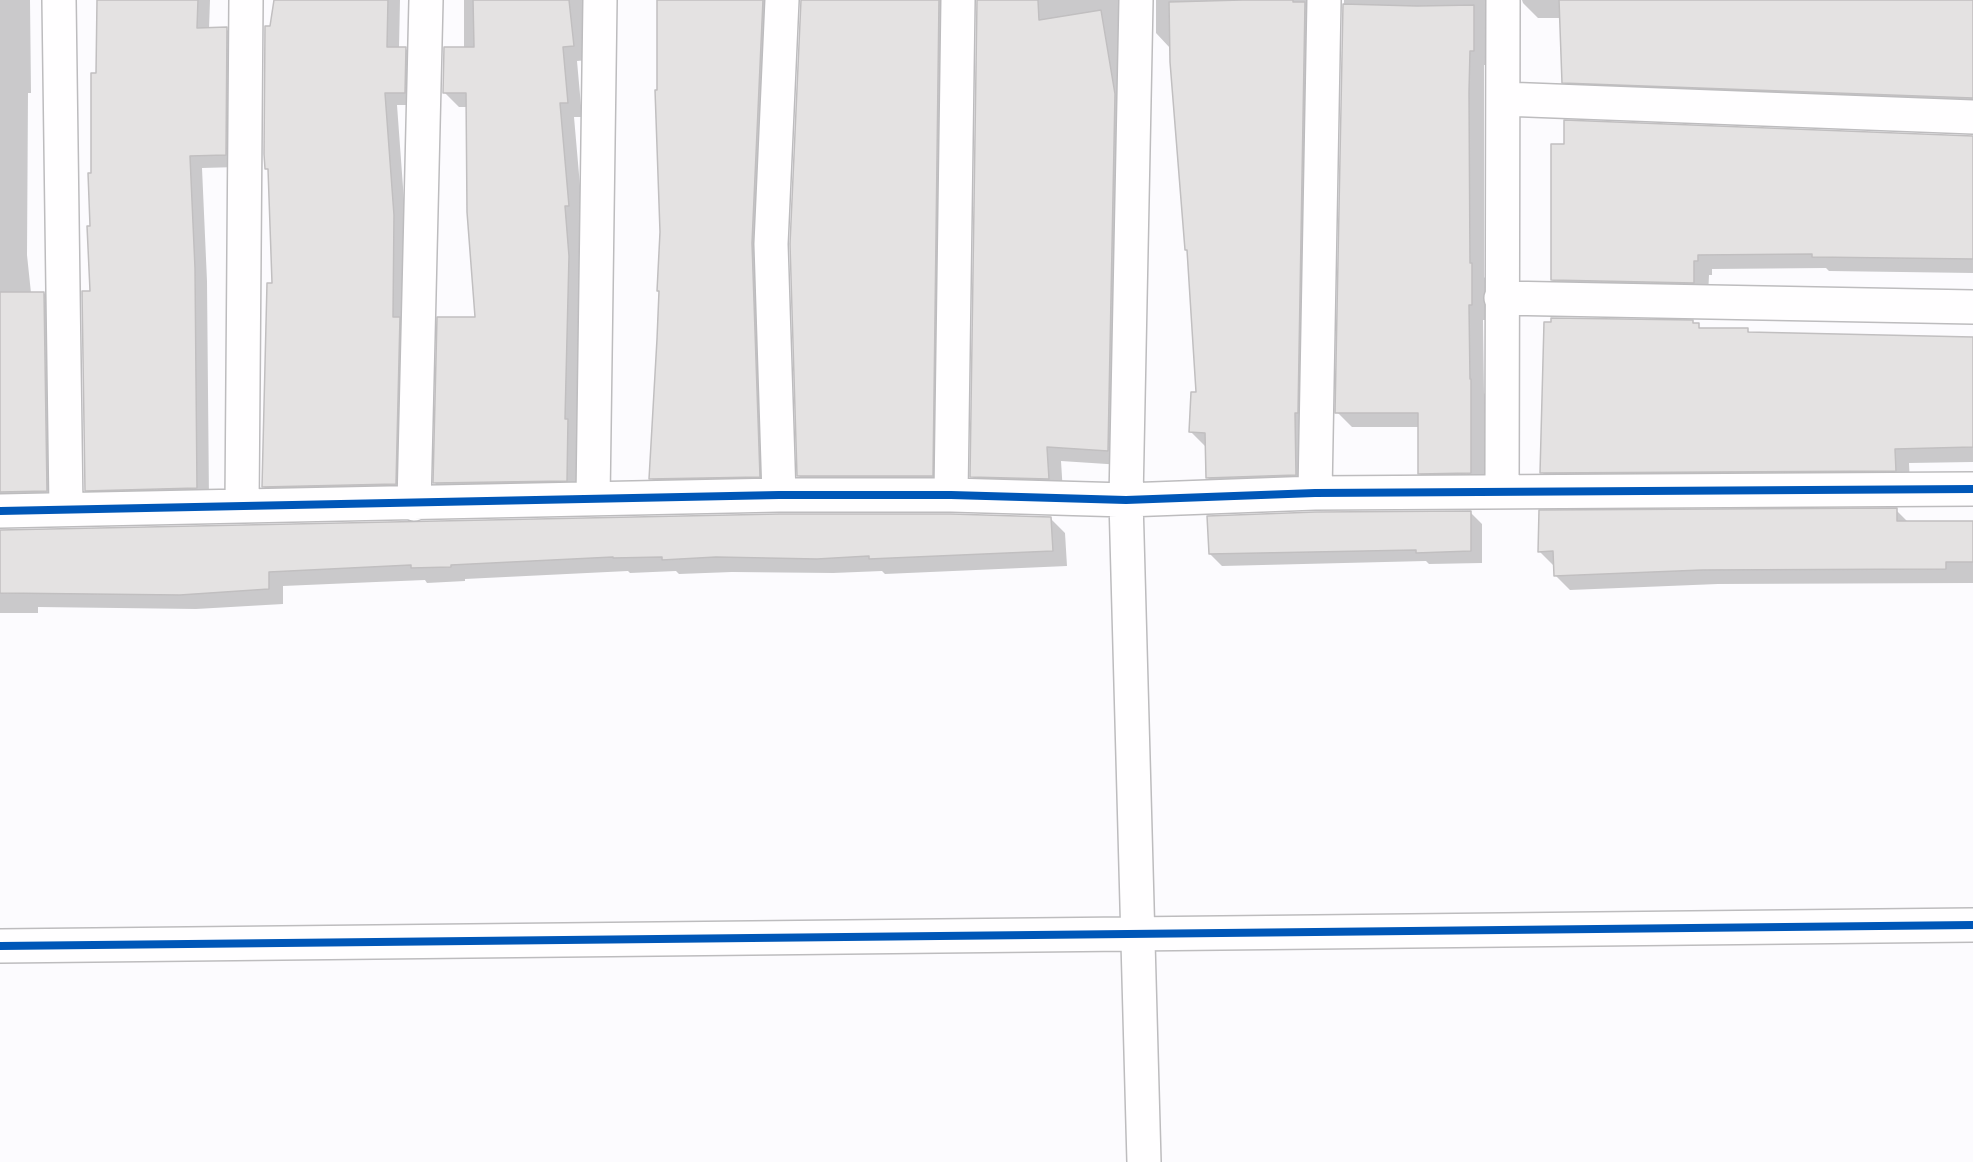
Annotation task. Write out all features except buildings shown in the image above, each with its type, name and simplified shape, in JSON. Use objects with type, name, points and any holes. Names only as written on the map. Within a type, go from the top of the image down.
[{"type":"street","points":[[59,0],[66,508]]},
{"type":"street","points":[[242,506],[246,0]]},
{"type":"street","points":[[414,504],[426,0]]},
{"type":"street","points":[[593,498],[600,0]]},
{"type":"street","points":[[778,495],[771,244],[782,0]]},
{"type":"street","points":[[951,495],[958,0]]},
{"type":"street","points":[[1136,0],[1126,500],[1144,1162]]},
{"type":"street","points":[[1315,493],[1324,0]]},
{"type":"street","points":[[1502,492],[1503,0]]},
{"type":"street","points":[[1503,99],[1973,117]]},
{"type":"street","points":[[1502,298],[1973,307]]},
{"type":"street","points":[[0,511],[778,495],[951,495],[1126,500],[1315,493],[1973,489]]},
{"type":"street","points":[[0,946],[1973,925]]},
{"type":"cycle path","points":[[0,511],[779,495],[951,495],[1126,500],[1315,493],[1973,489]]},
{"type":"cycle path","points":[[0,946],[1973,925]]}]
